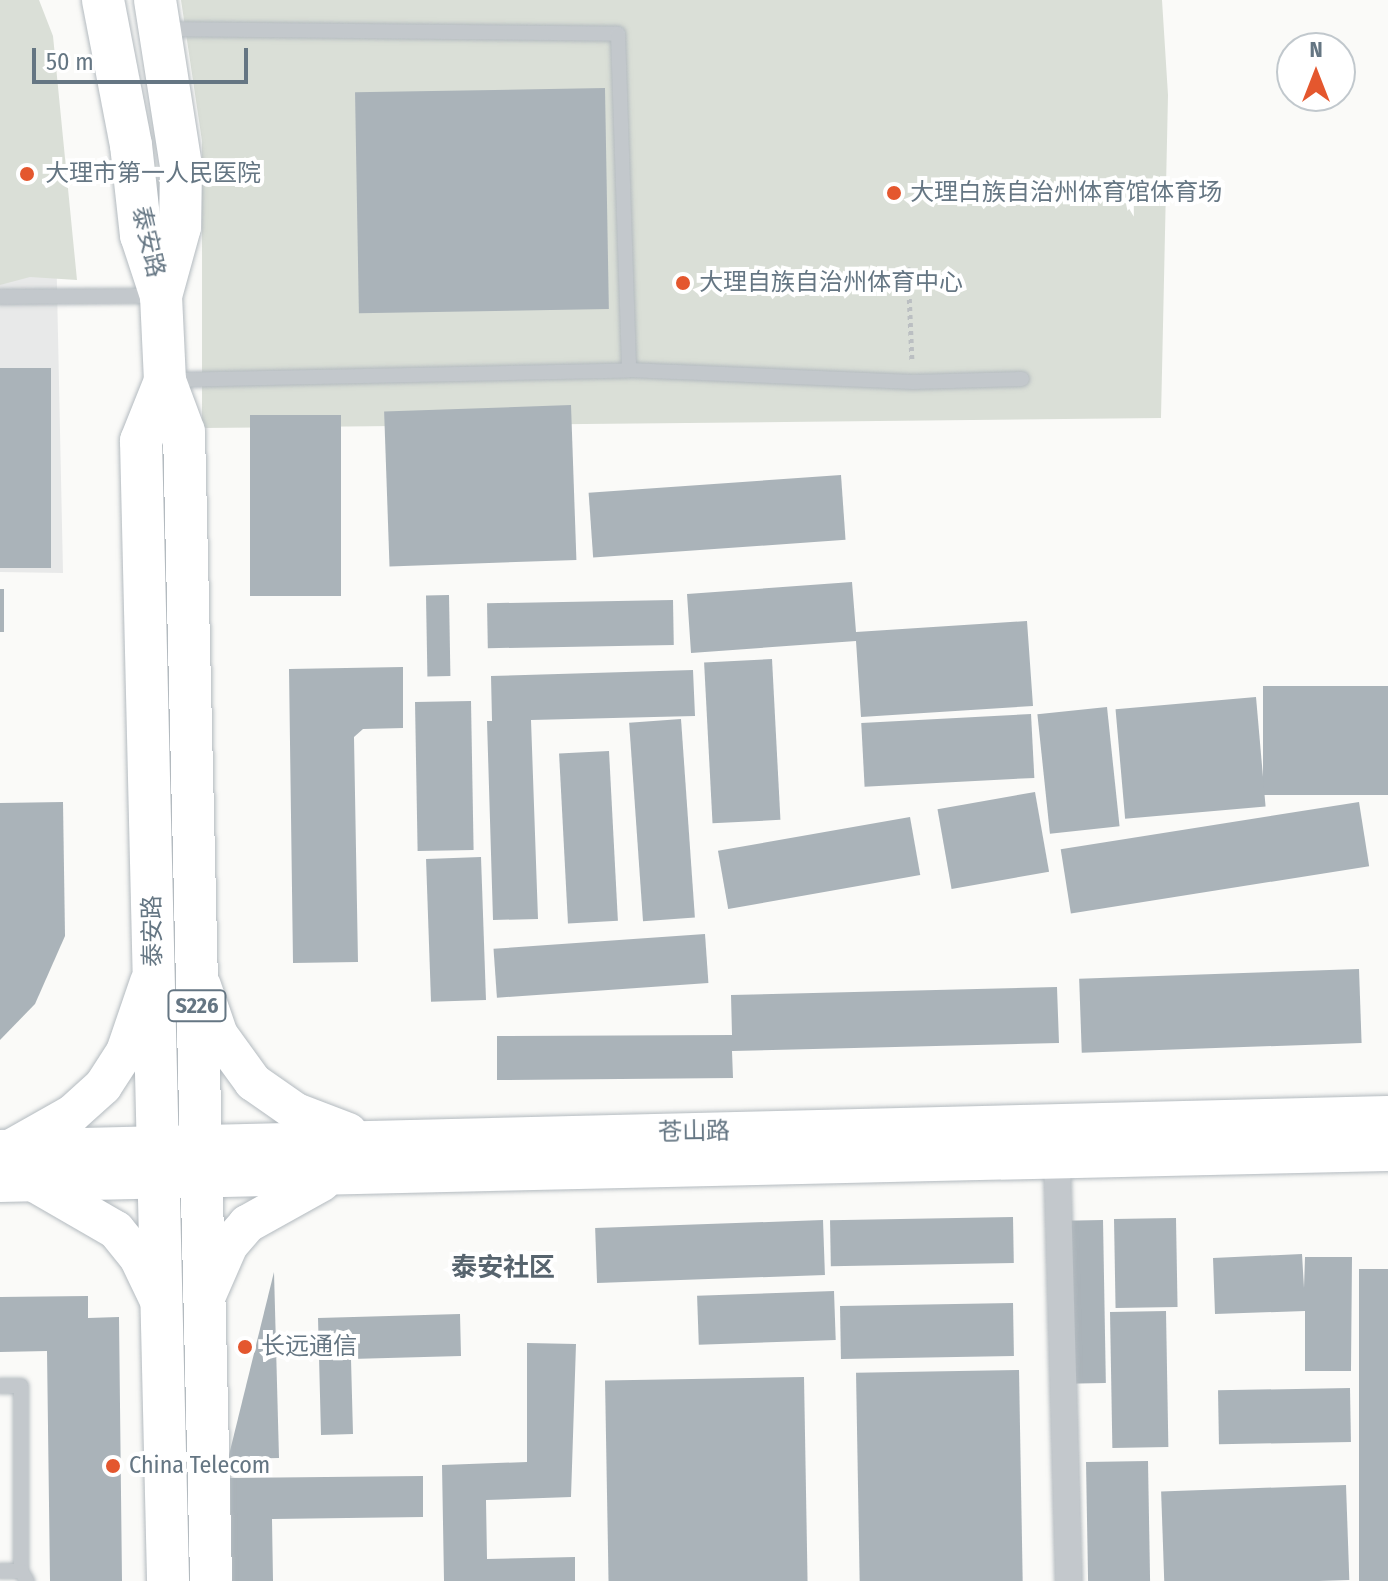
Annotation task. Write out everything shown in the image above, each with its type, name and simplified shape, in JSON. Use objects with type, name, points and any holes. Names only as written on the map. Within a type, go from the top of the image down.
[{"type":"main road","name":"泰安路","points":[[103,0],[131,145],[141,235],[161,296],[165,381],[184,432],[211,1581]]},
{"type":"main road","name":"泰安路","points":[[157,15],[181,166],[180,227],[161,296]]},
{"type":"main road","name":"泰安路","points":[[165,381],[141,441],[168,1581]]},
{"type":"main road","points":[[196,965],[219,1035],[253,1082],[316,1122],[382,1139]]},
{"type":"main road","points":[[154,967],[125,1052],[103,1086],[11,1166],[81,1205],[116,1230],[138,1257],[161,1307]]},
{"type":"main road","name":"苍山路","points":[[11,1166],[201,1161],[382,1139],[1388,1115]]},
{"type":"main road","name":"苍山路","points":[[201,1161],[336,1176],[1388,1152]]},
{"type":"main road","points":[[204,1302],[223,1256],[247,1224],[292,1194],[336,1176]]},
{"type":"street","points":[[1057,1160],[1069,1581]]},
{"type":"lane","points":[[157,15],[618,34],[629,370]]},
{"type":"lane","points":[[0,297],[161,296]]},
{"type":"lane","points":[[165,381],[629,370],[913,382],[1022,379]]},
{"type":"lane","points":[[0,1386],[21,1386],[24,1576],[0,1571]]},
{"type":"path","points":[[908,267],[913,382]]},
{"type":"shaded area","name":"大理市第一人民医院","points":[[0,0],[52,50],[63,573],[0,572]]},
{"type":"shaded area","points":[[0,0],[39,0],[53,36],[77,280],[30,277],[0,285]]},
{"type":"shaded area","name":"大理自族自治州体育中心","points":[[181,0],[1162,0],[1168,95],[1161,418],[202,428],[202,141]]},
{"type":"building","points":[[605,88],[609,309],[359,313],[355,92]]},
{"type":"building","points":[[0,368],[51,368],[51,568],[0,568]]},
{"type":"building","points":[[571,405],[576,560],[390,566],[384,412]]},
{"type":"building","points":[[250,415],[341,415],[341,596],[250,596]]},
{"type":"building","points":[[841,475],[846,540],[593,557],[589,493]]},
{"type":"building","points":[[852,582],[856,632],[1027,621],[1033,706],[861,717],[856,641],[691,653],[687,594]]},
{"type":"building","points":[[0,589],[4,589],[4,632],[0,632]]},
{"type":"building","points":[[426,595],[449,595],[450,676],[427,676]]},
{"type":"building","points":[[673,600],[674,645],[488,648],[487,603]]},
{"type":"building","points":[[772,659],[780,820],[713,823],[704,663]]},
{"type":"building","points":[[403,667],[403,728],[363,729],[354,737],[358,962],[293,963],[289,669]]},
{"type":"building","points":[[693,670],[695,716],[531,720],[538,919],[493,920],[487,721],[492,721],[491,676]]},
{"type":"building","points":[[1263,686],[1388,686],[1388,795],[1263,795]]},
{"type":"building","points":[[1256,697],[1266,807],[1125,819],[1116,709]]},
{"type":"building","points":[[471,701],[474,850],[418,851],[415,702]]},
{"type":"building","points":[[1107,707],[1120,826],[1050,834],[1037,714]]},
{"type":"building","points":[[1031,714],[1034,778],[865,787],[861,723]]},
{"type":"building","points":[[681,719],[695,918],[643,921],[629,723]]},
{"type":"building","points":[[609,751],[618,921],[568,923],[559,754]]},
{"type":"building","points":[[1035,792],[1049,872],[952,889],[938,809]]},
{"type":"building","points":[[63,802],[65,936],[35,1004],[0,1040],[0,803]]},
{"type":"building","points":[[1359,802],[1369,866],[1071,913],[1061,849]]},
{"type":"building","points":[[910,817],[920,875],[728,909],[718,851]]},
{"type":"building","points":[[481,857],[486,1000],[431,1002],[426,859]]},
{"type":"building","points":[[705,934],[708,983],[497,998],[494,949]]},
{"type":"building","points":[[1359,969],[1362,1043],[1082,1053],[1079,979]]},
{"type":"building","points":[[1057,987],[1059,1043],[732,1051],[733,1078],[497,1080],[497,1036],[732,1035],[731,995]]},
{"type":"building","points":[[1013,1217],[1014,1263],[831,1266],[830,1220]]},
{"type":"building","points":[[1176,1218],[1178,1307],[1116,1308],[1114,1219]]},
{"type":"building","points":[[823,1220],[825,1275],[597,1283],[595,1228]]},
{"type":"building","points":[[1103,1220],[1106,1383],[1066,1384],[1063,1221]]},
{"type":"building","points":[[1302,1254],[1304,1288],[1305,1257],[1352,1257],[1351,1371],[1305,1371],[1305,1311],[1215,1314],[1213,1258]]},
{"type":"building","points":[[1359,1269],[1388,1269],[1388,1581],[1359,1581]]},
{"type":"building","points":[[274,1272],[279,1458],[228,1459]]},
{"type":"building","points":[[834,1291],[836,1340],[699,1345],[697,1296]]},
{"type":"building","points":[[88,1296],[88,1318],[119,1317],[122,1581],[50,1581],[47,1351],[0,1352],[0,1297]]},
{"type":"building","points":[[1013,1303],[1014,1356],[841,1359],[840,1306]]},
{"type":"building","points":[[1166,1311],[1168,1447],[1112,1448],[1110,1312]]},
{"type":"building","points":[[460,1314],[461,1356],[351,1359],[353,1434],[321,1435],[318,1318]]},
{"type":"building","points":[[527,1343],[576,1344],[571,1497],[486,1500],[487,1559],[575,1557],[575,1581],[444,1581],[442,1465],[527,1462]]},
{"type":"building","points":[[1019,1370],[1023,1581],[860,1581],[856,1373]]},
{"type":"building","points":[[804,1377],[808,1581],[609,1581],[605,1380]]},
{"type":"building","points":[[1350,1388],[1351,1442],[1219,1444],[1218,1390]]},
{"type":"building","points":[[1148,1461],[1150,1581],[1088,1581],[1086,1462]]},
{"type":"building","points":[[423,1476],[423,1517],[272,1519],[273,1581],[231,1581],[230,1478]]},
{"type":"building","points":[[1346,1485],[1349,1580],[1164,1581],[1161,1491]]},
{"type":"place","name":"大理市第一人民医院","points":[[27,174]]},
{"type":"place","name":"大理白族自治州体育馆体育场","points":[[894,193]]},
{"type":"place","name":"大理自族自治州体育中心","points":[[683,283]]},
{"type":"place","name":"长远通信","points":[[245,1347]]},
{"type":"place","name":"China Telecom","points":[[113,1466]]},
{"type":"district","name":"泰安社区","points":[[503,1268]]}]
